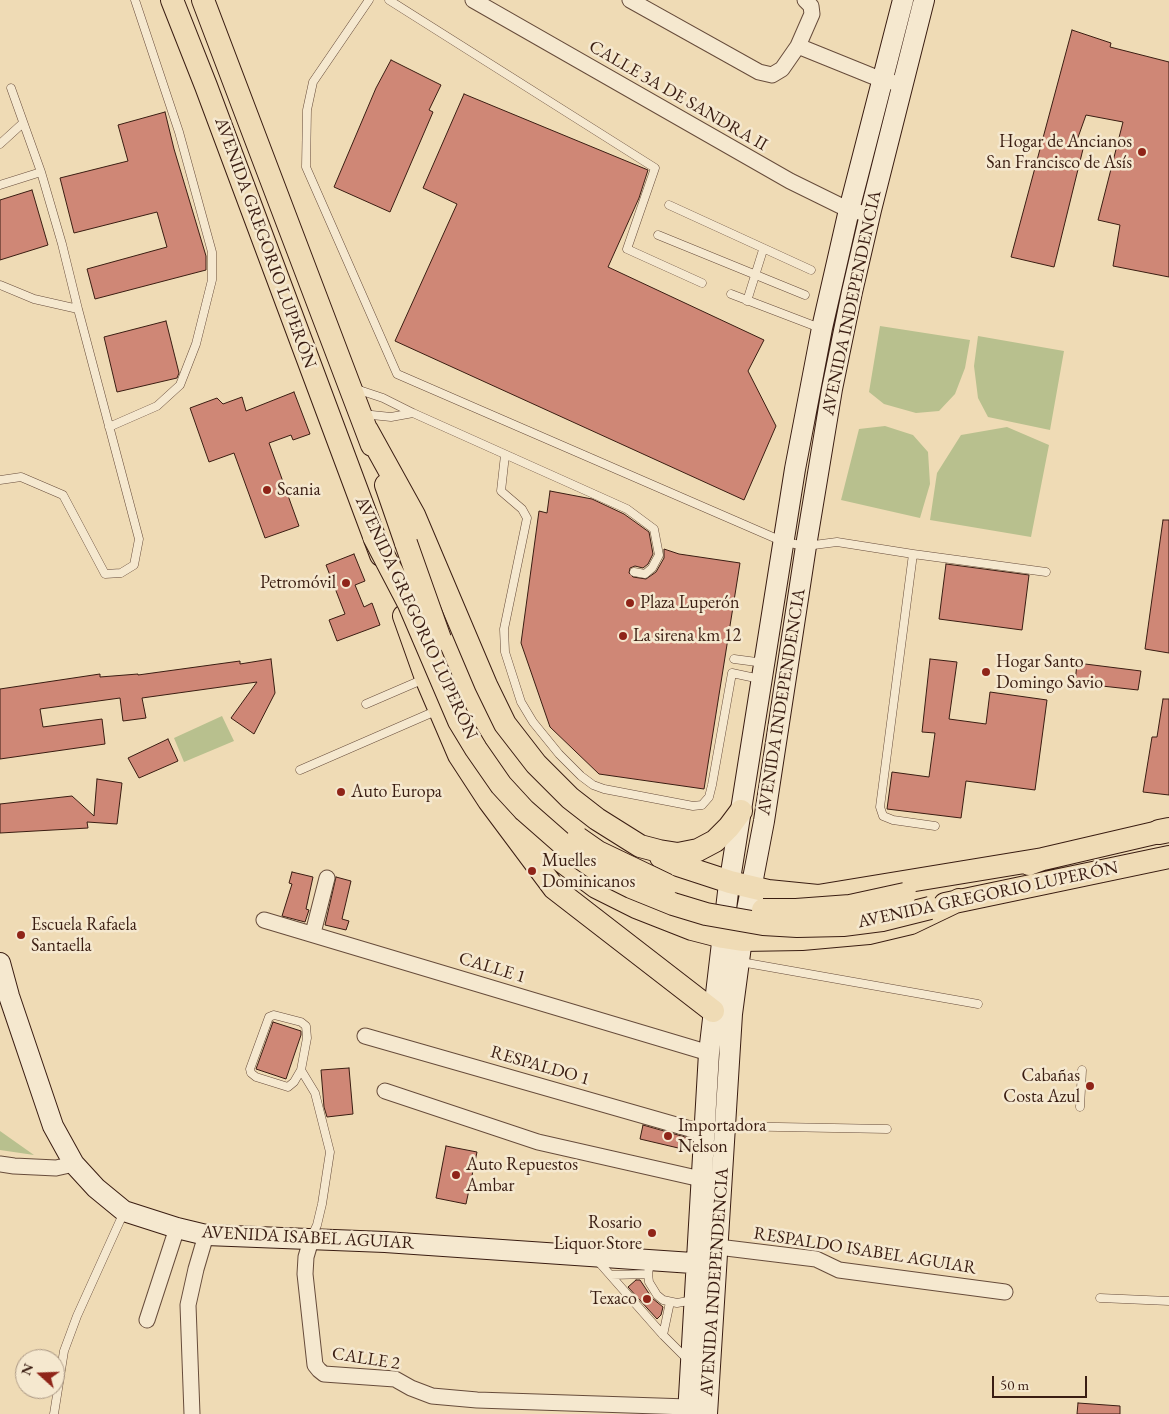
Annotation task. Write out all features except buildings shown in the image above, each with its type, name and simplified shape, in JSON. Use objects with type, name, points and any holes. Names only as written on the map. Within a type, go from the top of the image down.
[{"type":"main road","name":"AVENIDA GREGORIO LUPERÓN","points":[[172,0],[206,86],[374,537],[409,604],[459,721],[501,784],[524,810],[573,853],[599,871],[630,887],[674,904],[706,914],[764,924],[797,926],[843,925],[882,920],[959,900],[1169,857]]},
{"type":"main road","name":"AVENIDA GREGORIO LUPERÓN","points":[[203,0],[364,422],[434,626],[471,712],[495,753],[519,785],[553,818],[598,852],[648,878],[684,892],[736,905],[766,910],[850,906],[999,876],[1043,859],[1166,831]]},
{"type":"main road","name":"AVENIDA INDEPENDENCIA","points":[[707,1414],[732,1014],[734,946],[741,885],[742,812],[784,542],[822,328],[849,210],[903,0]]},
{"type":"main road","name":"AVENIDA INDEPENDENCIA","points":[[741,885],[768,799],[832,389],[852,292],[924,0]]},
{"type":"main road","points":[[364,422],[414,515],[505,724],[536,764],[570,798],[597,819],[640,846],[675,864],[741,885],[768,891],[818,896],[1043,859]]},
{"type":"main road","points":[[374,537],[426,678],[458,755],[489,801],[554,888],[713,1011]]},
{"type":"main road","points":[[489,801],[540,845],[596,887],[636,907],[734,946],[869,933],[911,924],[959,900]]},
{"type":"main road","points":[[640,846],[678,854],[698,850],[715,840],[729,828],[742,812]]},
{"type":"main road","name":"AVENIDA INDEPENDENCIA","points":[[688,1411],[713,1011],[734,946]]},
{"type":"main road","name":"AVENIDA ISABEL AGUIAR","points":[[0,963],[9,996],[53,1126],[74,1164],[96,1188],[124,1211],[177,1228],[206,1234],[386,1242],[594,1256],[649,1267],[696,1264],[718,1256]]},
{"type":"street","name":"CALLE 3A DE SANDRA II","points":[[473,0],[790,180],[849,210],[870,214]]},
{"type":"street","points":[[630,0],[760,72],[772,75],[782,69],[798,46],[812,14],[811,6],[805,0]]},
{"type":"street","points":[[798,46],[882,80],[902,85]]},
{"type":"street","points":[[313,933],[327,878]]},
{"type":"street","name":"CALLE 1","points":[[264,920],[313,933],[709,1053]]},
{"type":"street","name":"RESPALDO 1","points":[[365,1036],[704,1133]]},
{"type":"street","points":[[385,1091],[538,1142],[701,1180]]},
{"type":"street","points":[[0,1164],[56,1168],[74,1164]]},
{"type":"street","points":[[146,1320],[177,1228]]},
{"type":"street","points":[[192,1414],[188,1305],[206,1234]]},
{"type":"street","name":"CALLE 2","points":[[311,1240],[306,1257],[305,1274],[315,1365],[324,1374],[395,1379],[432,1396],[688,1411]]},
{"type":"street","name":"RESPALDO ISABEL AGUIAR","points":[[718,1256],[816,1259],[839,1270],[1005,1292]]},
{"type":"lane","points":[[110,427],[157,406],[180,385],[196,344],[212,280],[212,252],[179,132],[135,0]]},
{"type":"lane","points":[[369,0],[313,82],[307,110],[306,167],[397,374],[784,542],[806,546],[837,542],[1046,572]]},
{"type":"lane","points":[[389,0],[655,168],[627,249],[702,283]]},
{"type":"lane","points":[[0,480],[21,477],[63,494],[106,574],[121,573],[134,566],[139,539],[62,244],[41,172],[11,88]]},
{"type":"lane","points":[[0,144],[24,123]]},
{"type":"lane","points":[[0,185],[41,172]]},
{"type":"lane","points":[[669,205],[763,250],[811,270]]},
{"type":"lane","points":[[658,235],[805,295]]},
{"type":"lane","points":[[747,301],[763,250]]},
{"type":"lane","points":[[0,285],[34,299],[78,309]]},
{"type":"lane","points":[[731,294],[822,328]]},
{"type":"lane","points":[[351,387],[383,398],[412,414],[627,509],[654,529],[659,554],[652,568],[645,574],[634,572]]},
{"type":"lane","points":[[364,422],[412,414]]},
{"type":"lane","points":[[505,455],[501,491],[522,509],[527,518],[504,629],[504,652],[520,702],[533,722],[559,754],[581,776],[593,785],[604,789],[693,806],[702,805],[709,797],[712,785],[732,673],[763,671]]},
{"type":"lane","points":[[913,554],[880,807],[883,816],[893,820],[935,826]]},
{"type":"lane","points":[[734,658],[763,671]]},
{"type":"lane","points":[[366,704],[426,678]]},
{"type":"lane","points":[[300,770],[440,710]]},
{"type":"lane","points":[[734,946],[978,1004]]},
{"type":"lane","points":[[274,1015],[301,1022],[306,1026],[307,1038],[301,1070],[294,1082],[288,1086],[256,1077],[251,1073],[250,1069],[269,1017],[274,1015]]},
{"type":"lane","name":"CALLE 2","points":[[301,1070],[315,1093],[330,1152],[322,1204],[311,1240]]},
{"type":"lane","points":[[1080,1107],[1082,1070]]},
{"type":"lane","points":[[725,1126],[887,1129]]},
{"type":"lane","points":[[54,1414],[64,1351],[77,1316],[124,1211]]},
{"type":"lane","points":[[594,1256],[663,1335],[692,1364]]},
{"type":"lane","points":[[611,1275],[649,1267],[652,1289],[657,1295],[670,1302],[684,1303],[694,1300]]},
{"type":"lane","points":[[1100,1298],[1169,1301]]},
{"type":"lane","points":[[663,1335],[670,1302]]},
{"type":"green space","points":[[880,326],[970,340],[965,368],[955,394],[939,411],[916,413],[884,404],[869,392]]},
{"type":"green space","points":[[978,336],[1064,351],[1050,430],[988,417],[978,398],[974,366]]},
{"type":"green space","points":[[885,426],[913,435],[928,452],[930,484],[920,518],[841,500],[859,429]]},
{"type":"green space","points":[[1007,427],[1049,445],[1031,537],[930,520],[937,473],[961,435]]},
{"type":"green space","points":[[222,716],[234,741],[184,762],[174,738]]},
{"type":"green space","points":[[0,1131],[34,1155],[0,1150]]},
{"type":"place","name":"Hogar de Ancianos San Francisco de Asís","points":[[1142,152]]},
{"type":"place","name":"Scania","points":[[267,490]]},
{"type":"place","name":"Petromóvil","points":[[346,583]]},
{"type":"place","name":"Plaza Luperón","points":[[630,603]]},
{"type":"place","name":"La sirena km 12","points":[[623,636]]},
{"type":"place","name":"Hogar Santo Domingo Savio","points":[[986,672]]},
{"type":"place","name":"Auto Europa","points":[[341,792]]},
{"type":"place","name":"Muelles Dominicanos","points":[[532,871]]},
{"type":"place","name":"Escuela Rafaela Santaella","points":[[21,935]]},
{"type":"place","name":"Cabañas Costa Azul","points":[[1090,1086]]},
{"type":"place","name":"Importadora Nelson","points":[[668,1136]]},
{"type":"place","name":"Auto Repuestos Ambar","points":[[456,1175]]},
{"type":"place","name":"Rosario Liquor Store","points":[[652,1233]]},
{"type":"place","name":"Texaco","points":[[647,1299]]}]
